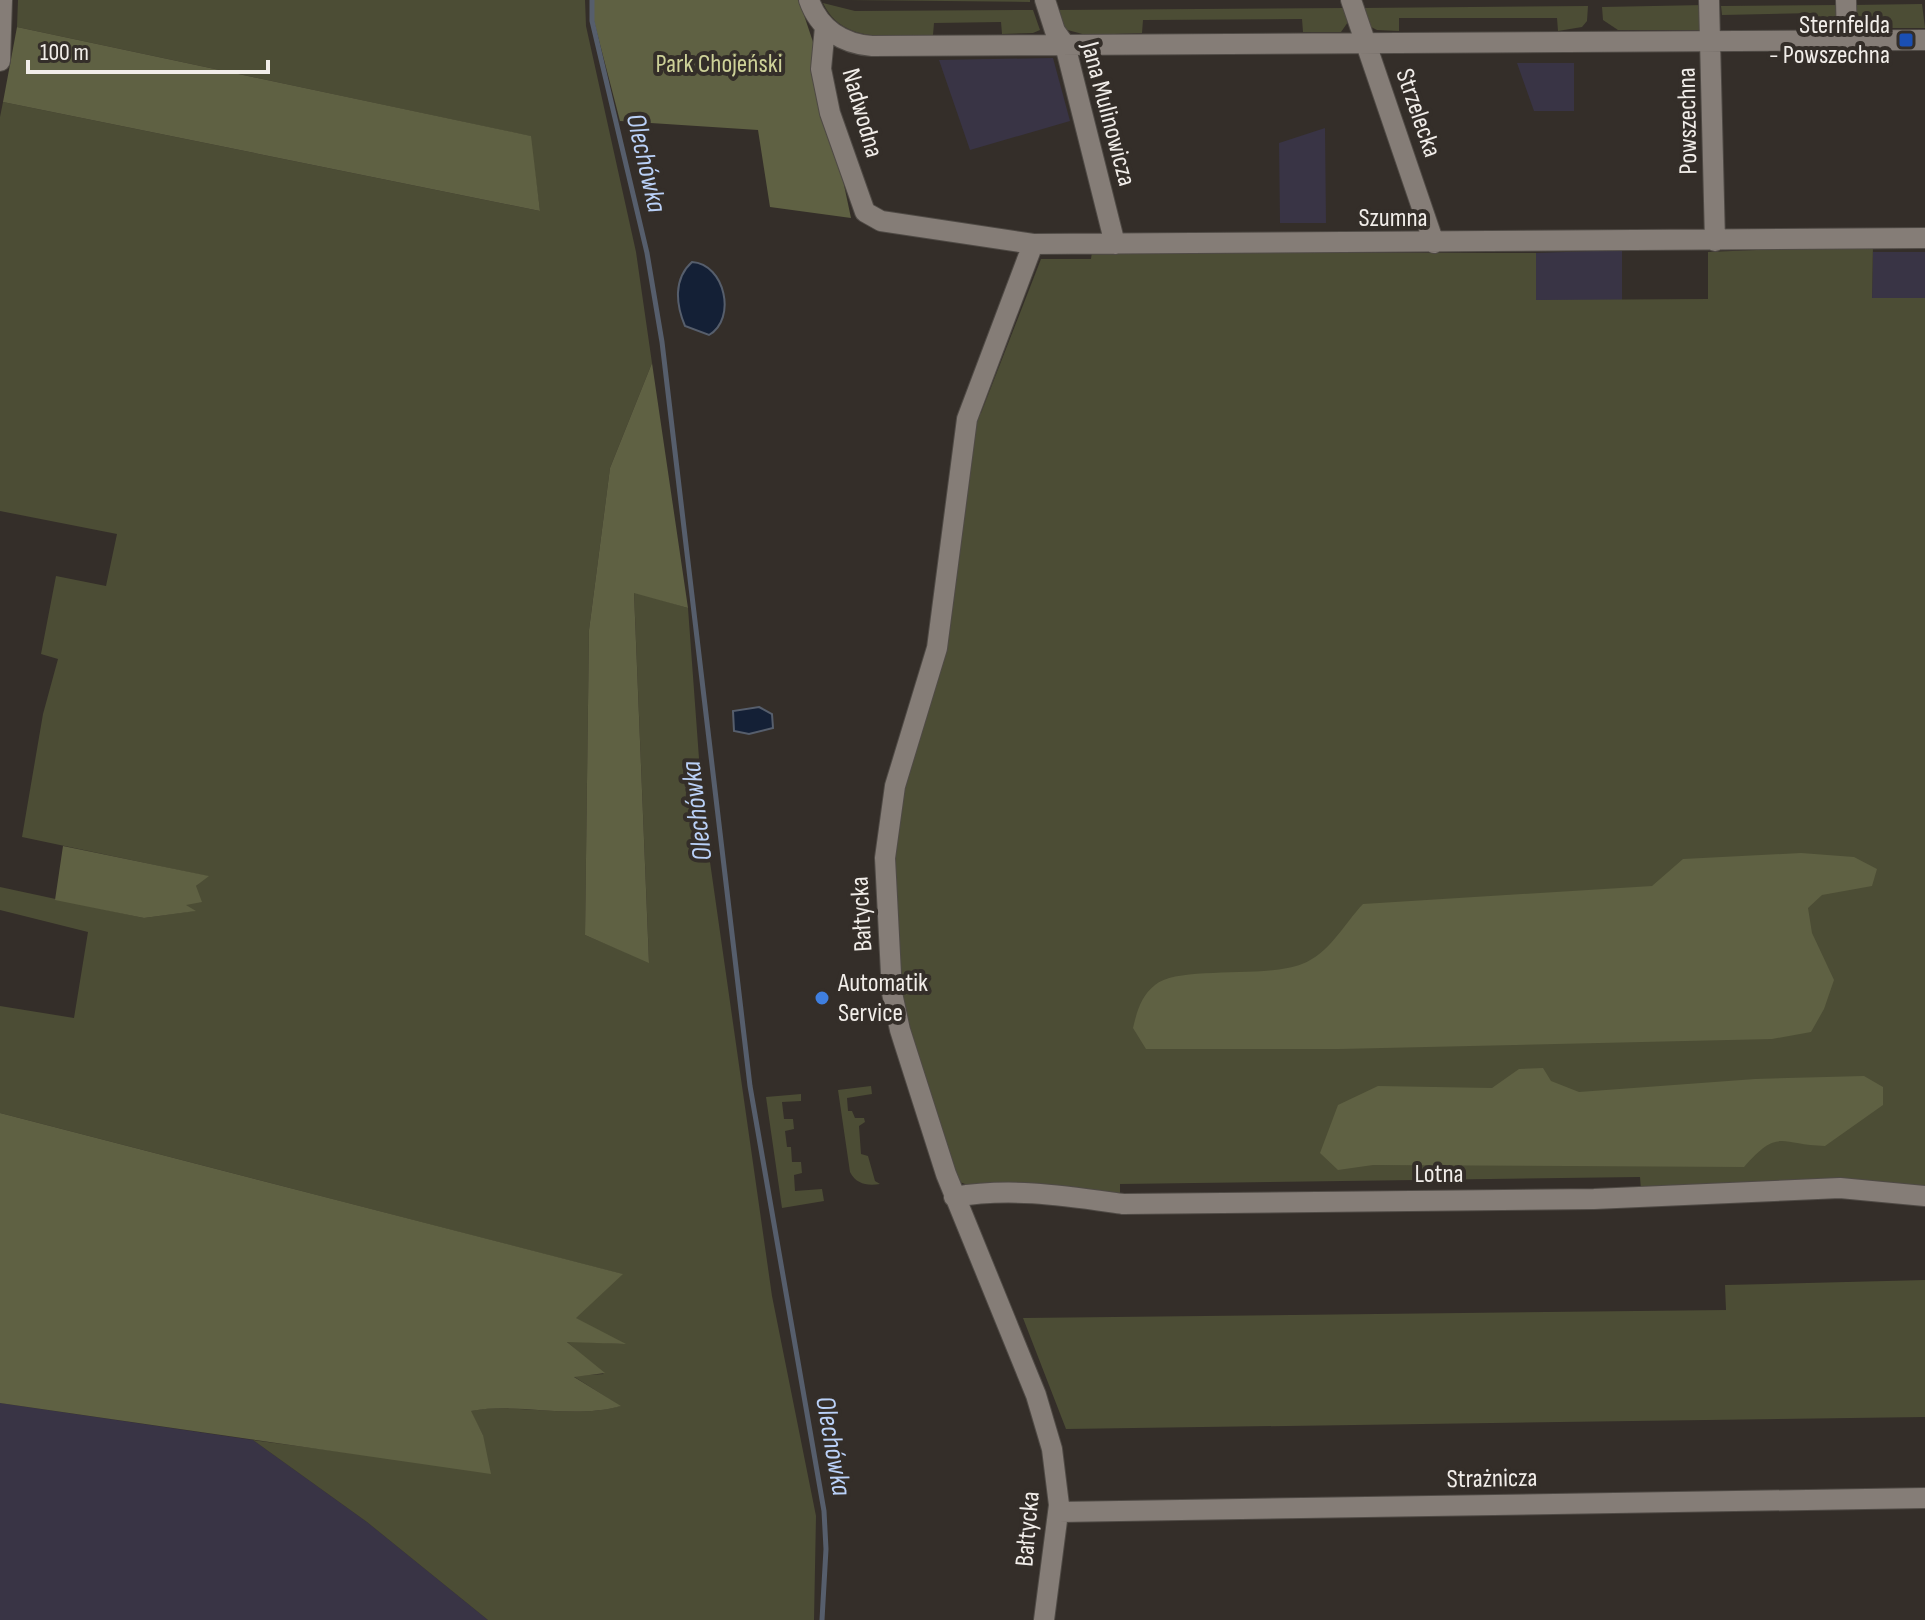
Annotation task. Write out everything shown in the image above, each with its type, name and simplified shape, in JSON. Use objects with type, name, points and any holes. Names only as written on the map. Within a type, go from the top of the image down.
[{"type":"street","points":[[0,61],[2,0]]},
{"type":"street","points":[[809,0],[825,27],[846,41],[872,46],[1925,40]]},
{"type":"street","name":"Jana Mulinowicza","points":[[1045,0],[1055,31],[1065,45],[1115,244]]},
{"type":"street","name":"Strzelecka","points":[[1351,0],[1434,243]]},
{"type":"street","name":"Powszechna","points":[[1709,0],[1713,41],[1715,241]]},
{"type":"street","points":[[1846,0],[1847,40]]},
{"type":"street","name":"Nadwodna","points":[[825,27],[822,77],[830,113],[865,212]]},
{"type":"street","name":"Szumna","points":[[865,212],[881,221],[1033,244],[1925,238]]},
{"type":"street","name":"Bałtycka","points":[[1033,244],[967,419],[937,648],[895,786],[885,858],[895,1013],[954,1197],[1036,1395],[1052,1449],[1059,1512],[1044,1620]]},
{"type":"street","name":"Lotna","points":[[954,1197],[993,1192],[1049,1192],[1123,1204],[1594,1199],[1840,1188],[1925,1196]]},
{"type":"street","name":"Strażnicza","points":[[1059,1512],[1925,1498]]},
{"type":"shaded area","points":[[1053,58],[1070,121],[970,150],[939,60]]},
{"type":"shaded area","points":[[1517,63],[1574,63],[1574,111],[1534,111]]},
{"type":"shaded area","points":[[1325,128],[1326,223],[1280,223],[1279,143]]},
{"type":"shaded area","points":[[1622,250],[1622,300],[1536,300],[1536,253]]},
{"type":"shaded area","points":[[1873,252],[1925,252],[1925,298],[1872,298]]},
{"type":"shaded area","points":[[0,1403],[253,1440],[367,1522],[488,1620],[0,1620]]},
{"type":"green space","points":[[18,0],[585,0],[586,26],[636,252],[652,363],[610,468],[589,630],[585,935],[649,962],[634,592],[688,608],[703,813],[772,1296],[816,1516],[814,1620],[488,1620],[367,1522],[253,1440],[464,1468],[483,1435],[470,1411],[508,1408],[583,1411],[620,1406],[573,1376],[604,1374],[566,1341],[624,1344],[575,1318],[622,1274],[0,1113],[0,1006],[74,1018],[88,932],[0,910],[0,887],[144,918],[194,911],[184,906],[196,886],[207,876],[22,837],[43,714],[58,659],[41,654],[56,576],[106,586],[117,534],[0,511],[0,117],[3,102],[540,211],[530,136],[17,27]]},
{"type":"green space","name":"Park Chojeński","points":[[594,0],[799,0],[815,48],[851,218],[770,207],[758,130],[620,121],[594,21]]},
{"type":"green space","points":[[847,0],[1030,0],[1030,2]]},
{"type":"green space","points":[[823,3],[855,11],[1033,10],[1040,30],[1002,34],[1001,22],[934,23],[933,35],[871,35],[843,26]]},
{"type":"green space","points":[[1922,4],[1925,28],[1868,28],[1854,16],[1852,5]]},
{"type":"green space","points":[[1705,5],[1702,30],[1618,30],[1603,20],[1602,7]]},
{"type":"green space","points":[[1839,5],[1836,20],[1823,29],[1816,28],[1816,13],[1722,15],[1721,6]]},
{"type":"green space","points":[[1588,6],[1587,21],[1582,27],[1558,31],[1557,18],[1399,18],[1399,31],[1377,30],[1369,26],[1361,8]]},
{"type":"green space","points":[[1345,8],[1348,22],[1341,32],[1303,32],[1302,19],[1143,20],[1142,33],[1086,35],[1064,29],[1055,10]]},
{"type":"green space","points":[[17,27],[531,136],[540,211],[3,102]]},
{"type":"green space","points":[[1873,245],[1872,298],[1925,298],[1925,1189],[1641,1190],[1640,1177],[1120,1184],[1120,1197],[973,1187],[957,1181],[901,1004],[891,847],[975,415],[981,413],[1041,259],[1091,259],[1092,252],[1536,253],[1536,300],[1708,299],[1708,252]]},
{"type":"green space","points":[[652,363],[688,608],[634,593],[649,963],[585,935],[589,630],[610,468]]},
{"type":"green space","points":[[63,846],[209,876],[196,886],[202,902],[186,905],[196,911],[144,918],[55,900]]},
{"type":"green space","points":[[1801,853],[1854,857],[1877,869],[1872,886],[1822,895],[1808,908],[1812,933],[1834,980],[1824,1009],[1811,1032],[1772,1039],[1339,1049],[1146,1049],[1133,1028],[1143,999],[1155,985],[1183,975],[1267,971],[1302,964],[1328,946],[1363,904],[1652,886],[1683,859]]},
{"type":"green space","points":[[1543,1068],[1551,1081],[1579,1092],[1755,1079],[1864,1076],[1883,1087],[1883,1105],[1825,1146],[1780,1141],[1765,1147],[1744,1167],[1373,1165],[1338,1170],[1320,1153],[1338,1105],[1378,1086],[1492,1088],[1519,1069]]},
{"type":"green space","points":[[871,1086],[872,1094],[847,1098],[848,1111],[852,1111],[855,1118],[864,1118],[865,1122],[859,1126],[861,1154],[868,1156],[875,1181],[880,1184],[871,1185],[859,1182],[850,1172],[838,1090]]},
{"type":"green space","points":[[801,1094],[801,1101],[782,1102],[784,1119],[793,1119],[794,1129],[785,1131],[787,1147],[791,1147],[792,1162],[801,1162],[802,1173],[794,1175],[795,1191],[822,1189],[824,1201],[782,1208],[766,1097]]},
{"type":"green space","points":[[0,1113],[623,1274],[576,1318],[626,1344],[567,1342],[605,1373],[574,1377],[621,1406],[583,1411],[509,1408],[471,1411],[483,1435],[491,1474],[0,1403]]},
{"type":"green space","points":[[1925,1280],[1925,1417],[1066,1429],[1023,1318],[1726,1310],[1725,1285]]},
{"type":"water","points":[[692,262],[713,272],[723,293],[723,317],[709,335],[685,326],[680,310],[679,284]]},
{"type":"water","points":[[759,707],[772,714],[773,728],[749,734],[734,731],[733,711]]},
{"type":"waterway","name":"Olechówka","points":[[592,0],[592,21],[647,253],[662,342],[750,1086],[824,1511],[826,1549],[822,1620]]},
{"type":"place","name":"Sternfelda - Powszechna","points":[[1906,40]]},
{"type":"place","name":"Automatik Service","points":[[822,998]]}]
